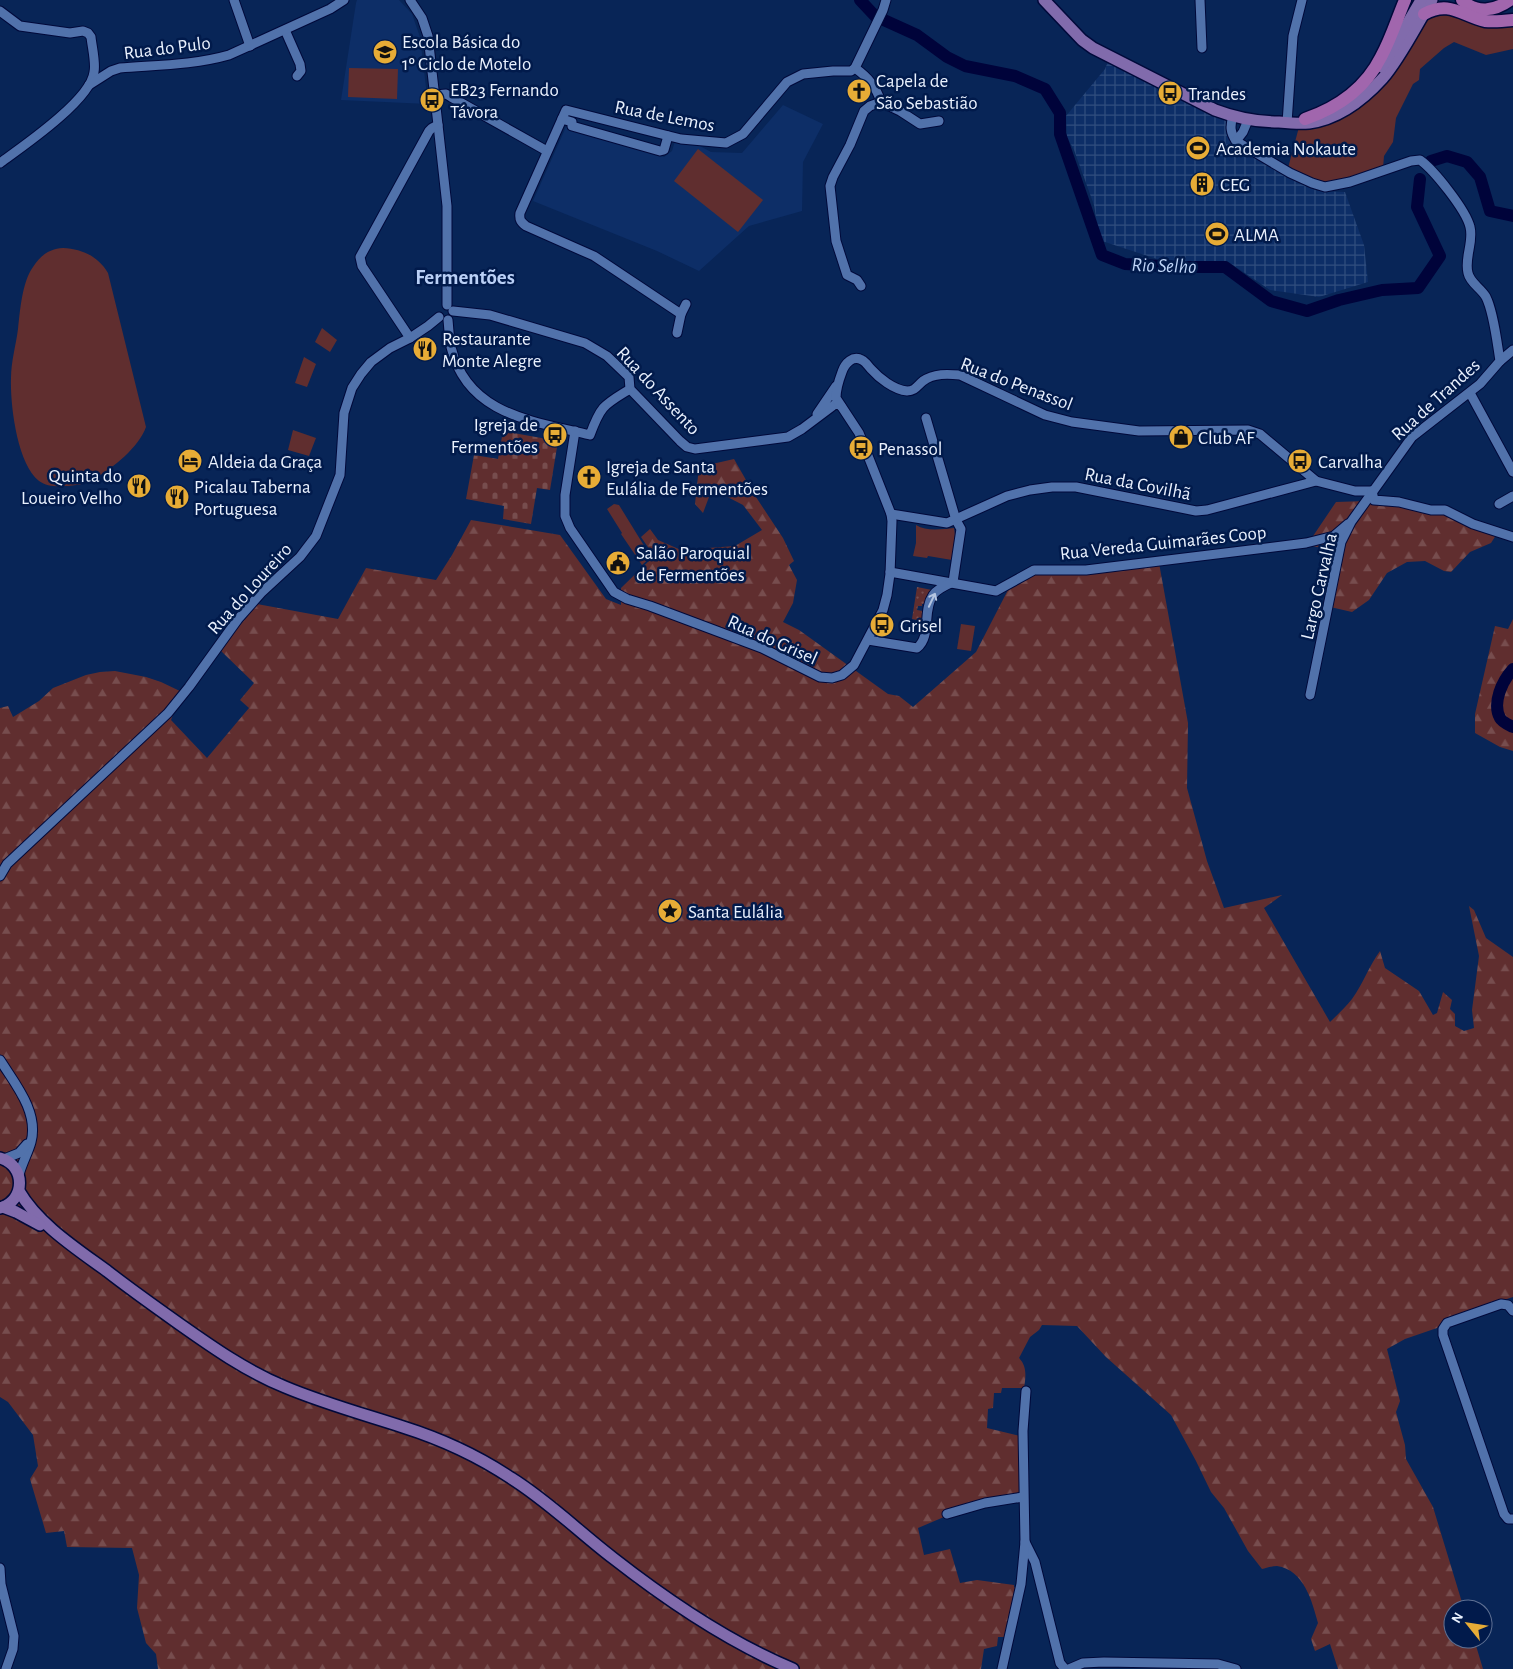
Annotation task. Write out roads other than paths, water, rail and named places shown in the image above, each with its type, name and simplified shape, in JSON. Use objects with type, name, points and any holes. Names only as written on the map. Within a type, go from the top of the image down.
[{"type":"highway","points":[[1305,119],[1335,106],[1364,83],[1380,59],[1405,0]]},
{"type":"highway","points":[[1443,0],[1467,14]]},
{"type":"highway","points":[[1462,0],[1474,8],[1487,10],[1500,6],[1510,0]]},
{"type":"highway","points":[[1424,14],[1444,7],[1484,20],[1513,20]]},
{"type":"main road","points":[[1044,0],[1082,40],[1093,48],[1199,102],[1232,116],[1248,120],[1303,124],[1327,119],[1344,110],[1364,96],[1383,78],[1432,0]]},
{"type":"main road","points":[[1287,123],[1334,111],[1349,102],[1366,87],[1388,57],[1421,0]]},
{"type":"main road","points":[[2,1159],[10,1163],[18,1175],[20,1183],[16,1198],[2,1208]]},
{"type":"main road","points":[[19,1191],[34,1212],[74,1246],[212,1347],[251,1371],[292,1390],[404,1427],[446,1443],[479,1459],[512,1478],[550,1506],[663,1596],[728,1637],[793,1669]]},
{"type":"main road","points":[[2,1208],[30,1219],[74,1246]]},
{"type":"street","points":[[234,0],[250,46]]},
{"type":"street","name":"Rua do Pulo","points":[[0,164],[55,122],[89,85],[111,71],[120,68],[214,59],[229,55],[330,10],[344,0]]},
{"type":"street","points":[[410,0],[422,18],[428,36],[448,206],[450,308],[452,316],[444,318]]},
{"type":"street","points":[[886,0],[876,25],[853,70],[863,74],[877,90],[881,102],[920,124],[939,121]]},
{"type":"street","points":[[1200,0],[1202,48]]},
{"type":"street","points":[[1287,123],[1293,36],[1302,0]]},
{"type":"street","points":[[0,11],[20,26],[70,33],[83,31],[88,33],[94,72],[89,85]]},
{"type":"street","points":[[285,30],[300,64],[301,71],[297,76]]},
{"type":"street","name":"Rua de Lemos","points":[[562,119],[566,110],[668,136],[714,143],[730,142],[743,134],[787,82],[804,74],[853,70]]},
{"type":"street","points":[[435,95],[446,94],[547,151]]},
{"type":"street","points":[[861,286],[857,280],[847,275],[836,241],[830,186],[864,111],[881,102]]},
{"type":"street","points":[[1232,116],[1231,134],[1236,141],[1248,120]]},
{"type":"street","points":[[668,136],[664,150],[660,151],[572,126],[572,122],[562,119],[519,218],[526,226],[594,256],[681,314]]},
{"type":"street","points":[[410,338],[362,266],[360,257],[429,131],[438,126]]},
{"type":"street","name":"Rua de Trandes","points":[[1236,141],[1290,173],[1325,188],[1350,182],[1411,161],[1420,160],[1429,167],[1462,210],[1470,227],[1468,274],[1486,296],[1500,361],[1470,393],[1412,437],[1372,491]]},
{"type":"street","points":[[678,333],[681,314],[686,304]]},
{"type":"street","points":[[450,308],[444,305],[439,309],[444,318],[450,346],[467,383],[479,396],[497,408],[518,418],[590,435],[602,408],[611,400],[630,389]]},
{"type":"street","name":"Rua do Assento","points":[[450,308],[490,315],[586,343],[607,356],[628,377],[630,389],[687,447],[695,449],[788,437],[834,405],[838,404],[840,406]]},
{"type":"street","name":"Rua do Loureiro","points":[[0,876],[7,864],[168,713],[238,619],[261,593],[300,557],[316,536],[340,475],[344,413],[352,388],[372,362],[390,348],[444,318]]},
{"type":"street","points":[[1500,361],[1513,350]]},
{"type":"street","name":"Rua do Penassol","points":[[839,383],[845,365],[850,360],[856,358],[862,360],[896,388],[906,391],[914,390],[923,381],[934,376],[960,375],[1045,415],[1072,422],[1139,431],[1248,430],[1260,434],[1316,481]]},
{"type":"street","points":[[839,383],[836,398],[840,406]]},
{"type":"street","name":"Rua do Assento","points":[[812,421],[839,383]]},
{"type":"street","points":[[1470,393],[1513,472]]},
{"type":"street","name":"Rua do Grisel","points":[[574,431],[564,495],[565,516],[570,528],[614,592],[627,599],[762,648],[820,678],[832,678],[842,674],[854,665],[883,610],[890,572],[892,521],[891,514],[859,433],[840,406]]},
{"type":"street","points":[[868,640],[916,648],[924,639],[929,604],[933,595],[941,588],[953,582],[961,529],[956,520],[926,418]]},
{"type":"street","points":[[1316,481],[1355,491],[1372,491],[1374,500],[1399,502],[1430,510],[1445,510],[1473,524],[1513,536]]},
{"type":"street","name":"Rua da Covilhã","points":[[956,520],[1007,496],[1052,487],[1076,487],[1196,511],[1208,510],[1316,481]]},
{"type":"street","name":"Largo Carvalha","points":[[1310,695],[1342,542],[1351,522],[1372,491]]},
{"type":"street","points":[[1499,504],[1513,496]]},
{"type":"street","points":[[891,514],[947,523],[956,520]]},
{"type":"street","name":"Rua Vereda Guimarães Coop","points":[[890,572],[996,591],[1034,570],[1086,570],[1306,543],[1334,536],[1351,522]]},
{"type":"street","points":[[0,1060],[31,1114],[31,1143],[18,1175]]},
{"type":"street","points":[[2,1159],[19,1152],[26,1145],[32,1134]]},
{"type":"street","points":[[1511,1519],[1504,1514],[1443,1335],[1448,1323],[1492,1307],[1501,1304],[1508,1305],[1513,1311]]},
{"type":"street","points":[[1002,1669],[1021,1584],[1025,1542],[1023,1431],[1026,1391]]},
{"type":"street","points":[[947,1514],[985,1503],[1023,1498]]},
{"type":"street","points":[[1025,1542],[1035,1562],[1060,1663],[1065,1669]]},
{"type":"street","points":[[0,1568],[1,1584],[14,1642],[6,1669]]},
{"type":"street","points":[[1069,1669],[1083,1663],[1104,1662],[1218,1664],[1236,1669]]},
{"type":"waterway","name":"Rio Selho","points":[[860,0],[875,16],[917,35],[947,57],[965,66],[1015,76],[1045,89],[1060,113],[1060,134],[1102,255],[1125,264],[1225,267],[1271,301],[1307,311],[1339,300],[1382,290],[1418,288],[1440,256],[1417,207],[1420,179]]},
{"type":"waterway","name":"Rio Selho","points":[[1431,161],[1447,156],[1467,162],[1480,177],[1490,211],[1513,216]]},
{"type":"waterway","name":"Rio Selho","points":[[1513,669],[1499,692],[1497,706],[1501,719],[1513,727]]},
{"type":"place","name":"Escola Básica do 1º Ciclo de Motelo","points":[[385,52]]},
{"type":"place","name":"Capela de São Sebastião","points":[[859,91]]},
{"type":"place","name":"Trandes","points":[[1170,93]]},
{"type":"place","name":"EB23 Fernando Távora","points":[[432,100]]},
{"type":"place","name":"Academia Nokaute","points":[[1198,148]]},
{"type":"place","name":"CEG","points":[[1202,184]]},
{"type":"place","name":"ALMA","points":[[1217,234]]},
{"type":"place","name":"Restaurante Monte Alegre","points":[[425,349]]},
{"type":"place","name":"Igreja de Fermentões","points":[[555,435]]},
{"type":"place","name":"Club AF","points":[[1181,437]]},
{"type":"place","name":"Penassol","points":[[861,448]]},
{"type":"place","name":"Aldeia da Graça","points":[[190,461]]},
{"type":"place","name":"Carvalha","points":[[1300,461]]},
{"type":"place","name":"Igreja de Santa Eulália de Fermentões","points":[[589,477]]},
{"type":"place","name":"Quinta do Loueiro Velho","points":[[139,486]]},
{"type":"place","name":"Picalau Taberna Portuguesa","points":[[177,497]]},
{"type":"place","name":"Salão Paroquial de Fermentões","points":[[618,563]]},
{"type":"place","name":"Grisel","points":[[882,625]]},
{"type":"place","name":"Santa Eulália","points":[[670,911]]},
{"type":"district","name":"Fermentões","points":[[465,277]]}]
